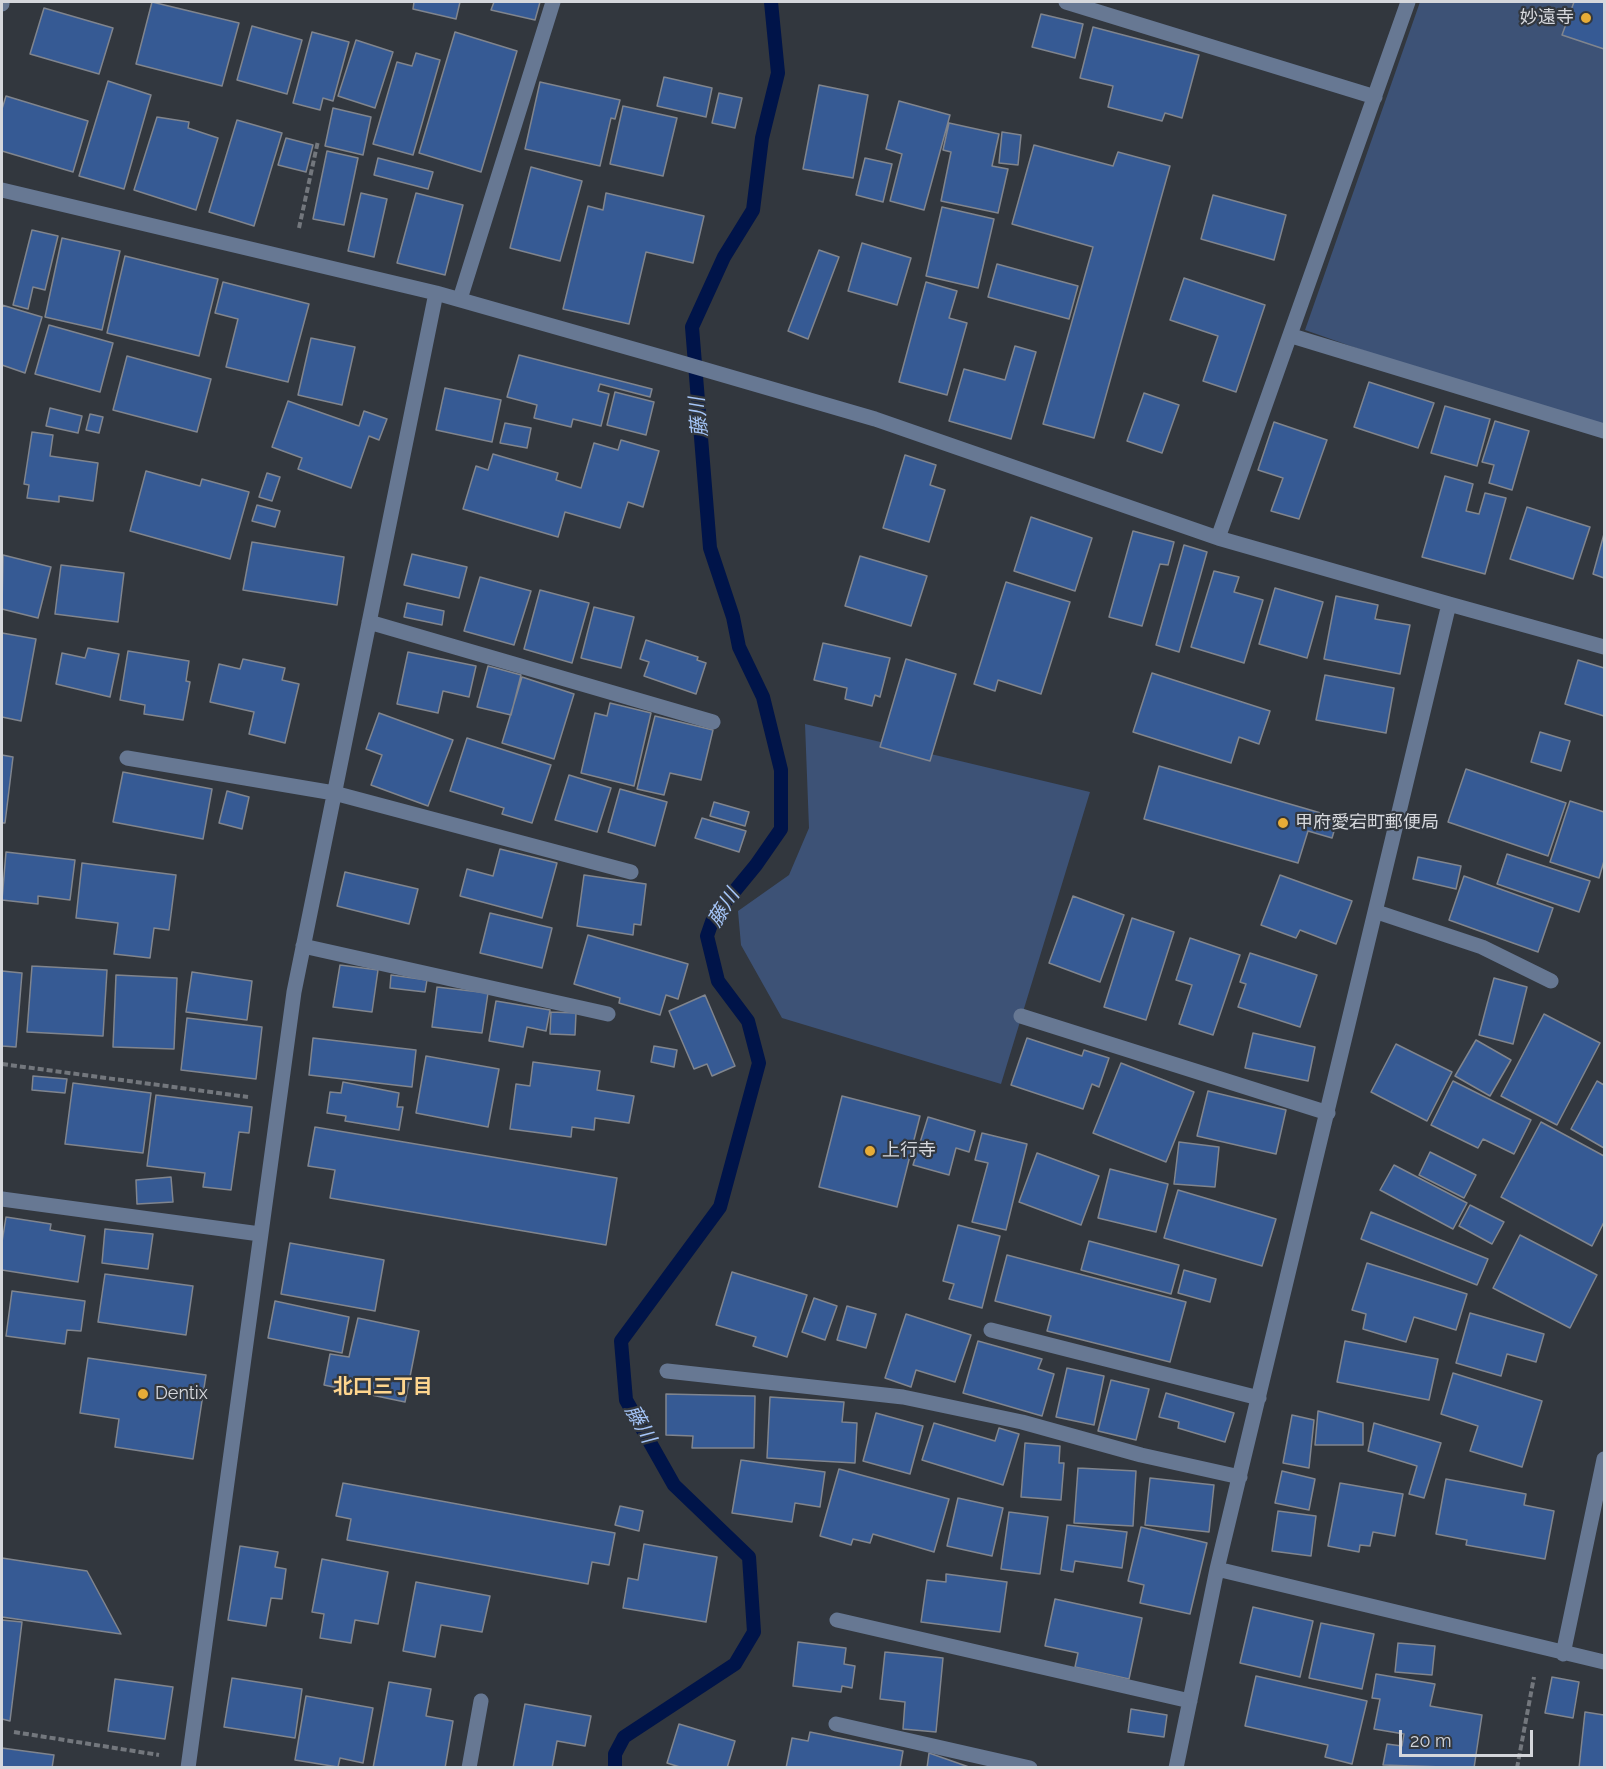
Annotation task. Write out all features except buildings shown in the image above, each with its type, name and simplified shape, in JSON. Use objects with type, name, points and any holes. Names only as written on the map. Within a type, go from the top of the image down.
[{"type":"street","points":[[460,299],[553,2]]},
{"type":"street","points":[[1066,2],[1375,97]]},
{"type":"street","points":[[1218,538],[1292,336],[1408,2]]},
{"type":"street","points":[[2,190],[436,292],[875,419],[1218,538],[1605,647]]},
{"type":"street","points":[[188,1763],[294,992],[436,292]]},
{"type":"street","points":[[1292,336],[1605,431]]},
{"type":"street","points":[[1176,1767],[1217,1569],[1377,912],[1449,604]]},
{"type":"street","points":[[369,622],[713,722]]},
{"type":"street","points":[[127,758],[334,793],[631,872]]},
{"type":"street","points":[[1377,912],[1482,946],[1551,981]]},
{"type":"street","points":[[303,946],[608,1014]]},
{"type":"street","points":[[1021,1016],[1328,1113]]},
{"type":"street","points":[[2,1199],[260,1234]]},
{"type":"street","points":[[991,1330],[1259,1398]]},
{"type":"street","points":[[668,1371],[903,1397],[1022,1422],[1141,1455],[1240,1477]]},
{"type":"street","points":[[1563,1654],[1605,1459]]},
{"type":"street","points":[[1217,1569],[1563,1654],[1605,1662]]},
{"type":"street","points":[[837,1620],[1190,1701]]},
{"type":"street","points":[[469,1767],[481,1701]]},
{"type":"street","points":[[836,1724],[1030,1767]]},
{"type":"path","points":[[292,258],[318,141]]},
{"type":"path","points":[[2,1064],[278,1101]]},
{"type":"path","points":[[1516,1767],[1540,1647]]},
{"type":"path","points":[[14,1732],[188,1763]]},
{"type":"shaded area","points":[[1420,2],[1604,2],[1604,431],[1501,399],[1305,330]]},
{"type":"shaded area","points":[[805,724],[1090,792],[1001,1084],[782,1018],[741,945],[738,911],[789,875],[809,828]]},
{"type":"waterway","name":"藤川","points":[[615,1768],[615,1754],[624,1737],[735,1664],[754,1632],[749,1557],[674,1485],[626,1400],[621,1341],[720,1207],[759,1063],[748,1021],[718,981],[707,936],[714,916],[756,865],[781,829],[781,770],[763,697],[739,647],[733,617],[710,548],[692,327],[724,257],[753,210],[762,138],[778,73],[771,2]]},
{"type":"place","name":"妙遠寺","points":[[1586,18]]},
{"type":"place","name":"甲府愛宕町郵便局","points":[[1283,823]]},
{"type":"place","name":"上行寺","points":[[870,1151]]},
{"type":"place","name":"Dentix","points":[[143,1394]]},
{"type":"district","name":"北口三丁目","points":[[383,1387]]}]
